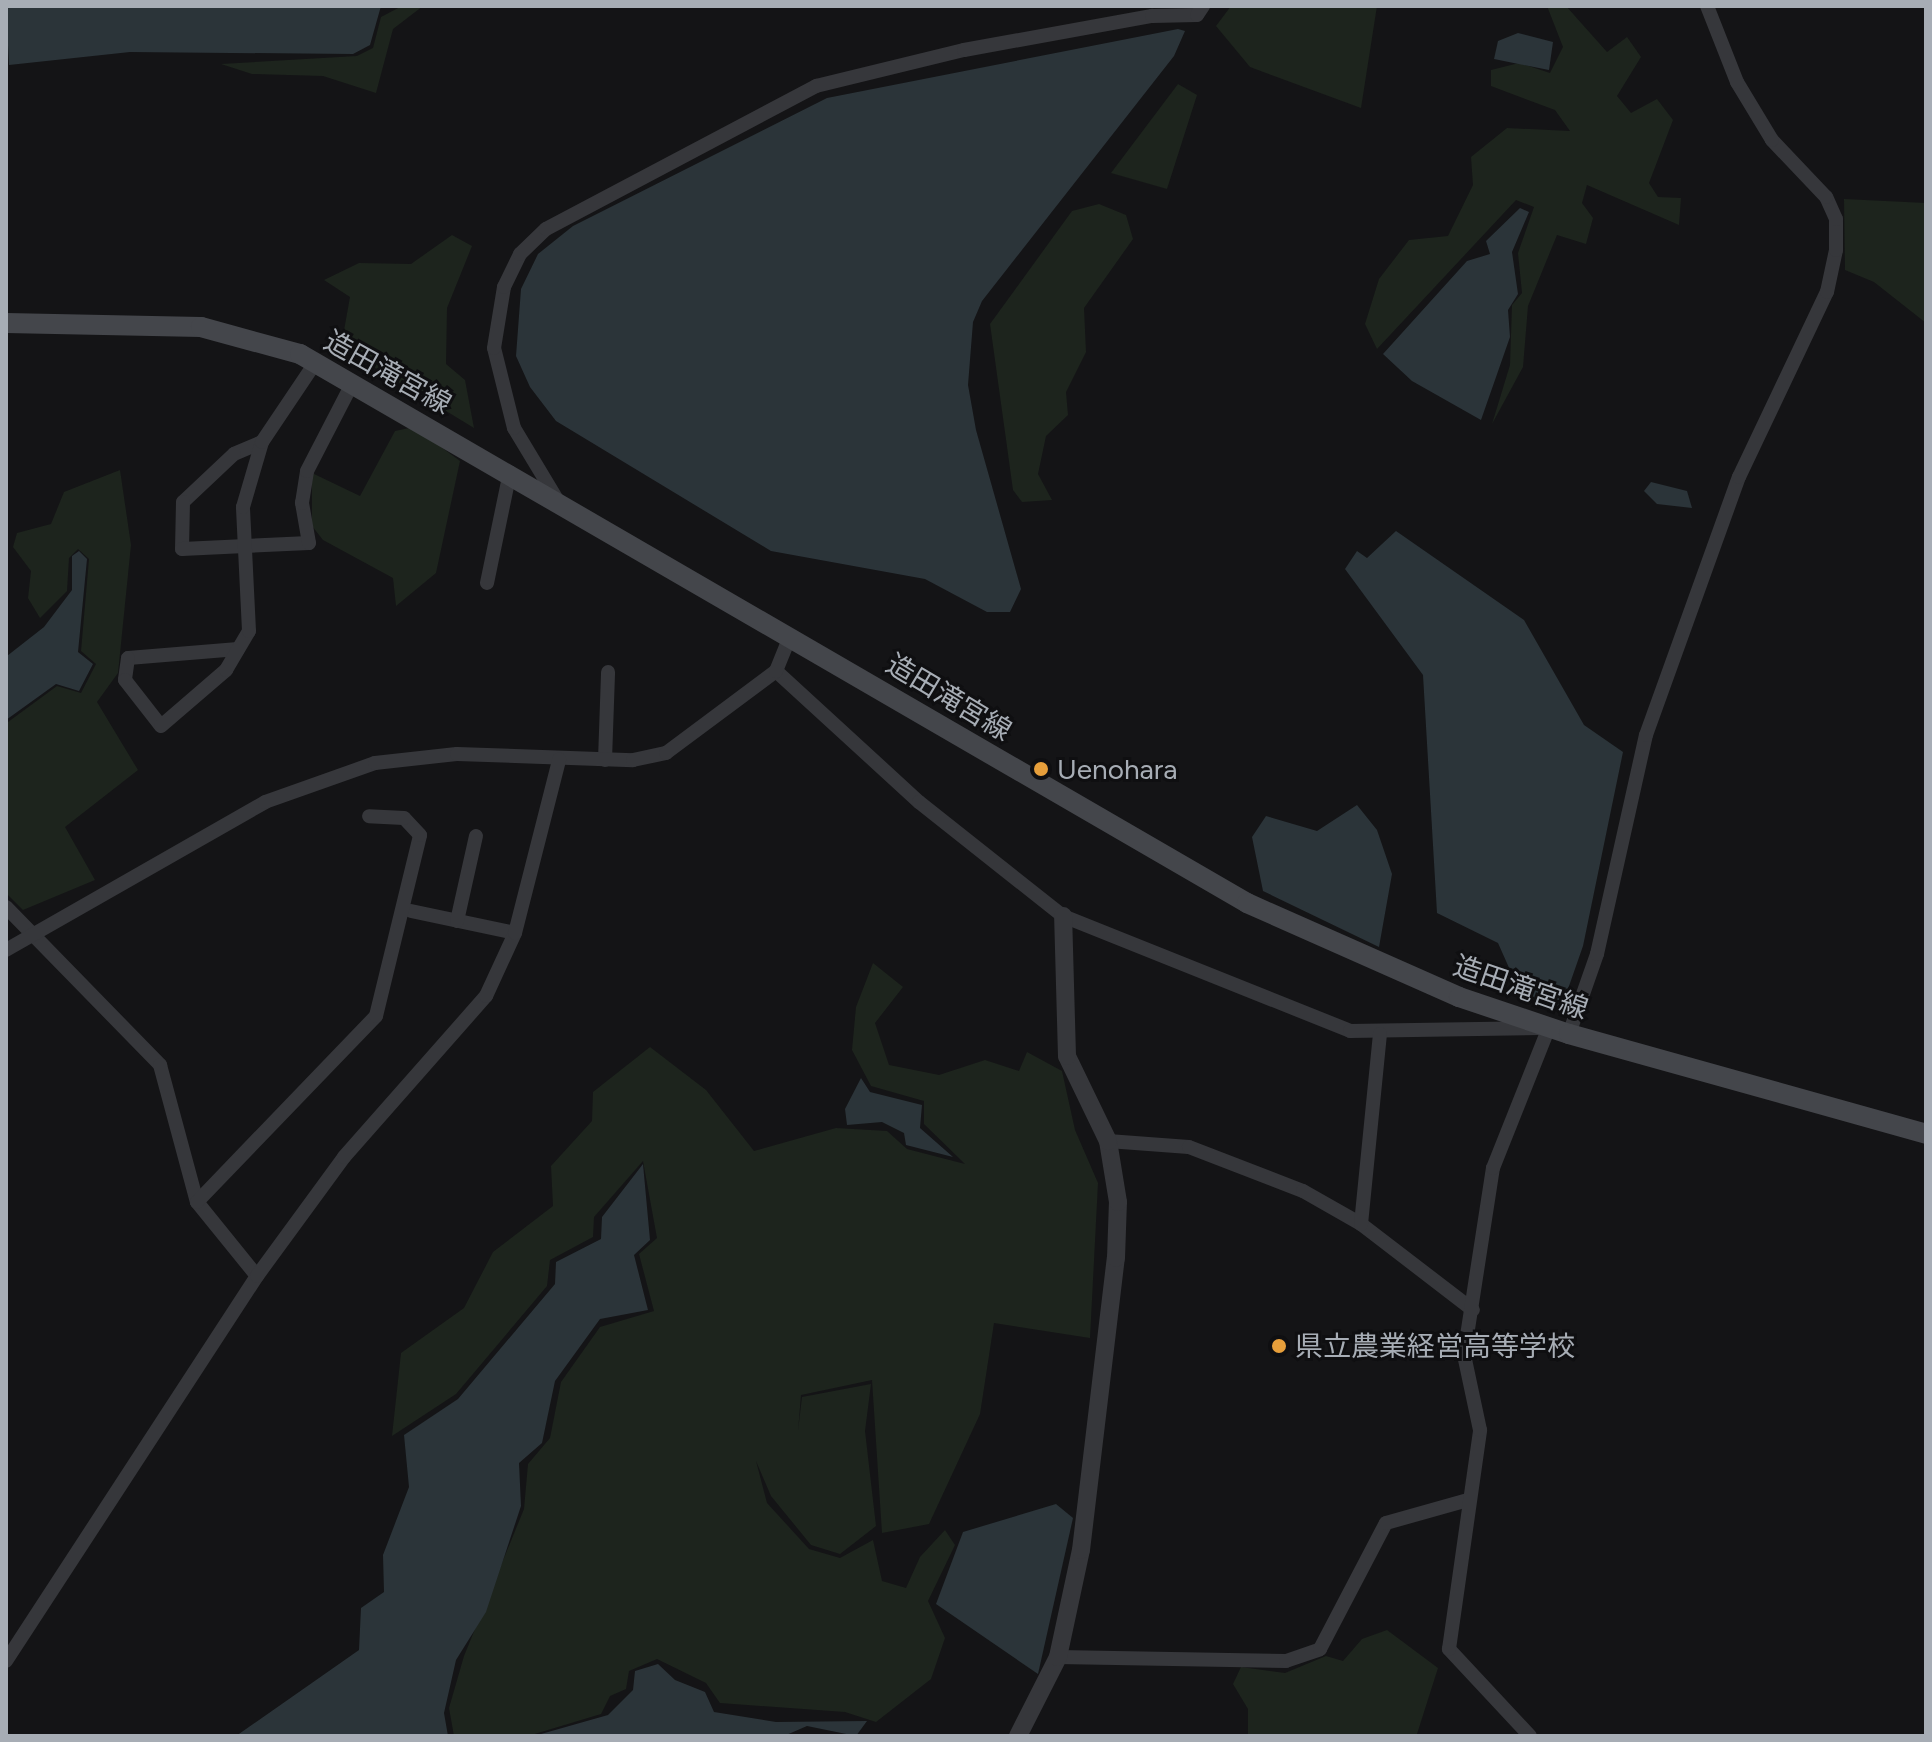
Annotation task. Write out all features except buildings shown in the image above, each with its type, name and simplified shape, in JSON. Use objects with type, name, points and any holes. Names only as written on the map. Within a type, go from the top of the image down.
[{"type":"main road","name":"造田滝宮線","points":[[6,323],[201,327],[271,343],[315,363],[510,472],[1247,903],[1459,997],[1569,1034],[1926,1134]]},
{"type":"street","points":[[558,501],[514,428],[494,348],[504,287],[520,254],[546,229],[816,86],[964,50],[1152,16],[1197,15],[1203,6]]},
{"type":"street","points":[[1569,1034],[1597,954],[1646,735],[1739,477],[1827,292],[1836,250],[1836,219],[1826,197],[1772,140],[1737,82],[1707,6]]},
{"type":"street","points":[[238,649],[128,658],[125,680],[161,726],[226,670],[249,631],[243,507],[262,442],[315,363]]},
{"type":"street","points":[[262,442],[234,454],[183,502],[182,549],[309,543],[302,503],[307,471],[352,384]]},
{"type":"street","points":[[487,583],[510,472]]},
{"type":"street","points":[[6,950],[265,802],[375,763],[457,754],[605,760],[666,753],[776,671],[790,636]]},
{"type":"street","points":[[776,671],[919,802],[1063,916],[1291,1012],[1380,1034],[1549,1027],[1493,1168],[1464,1355],[1480,1430],[1449,1649],[1530,1736]]},
{"type":"street","points":[[605,760],[608,672]]},
{"type":"street","points":[[6,1661],[257,1276],[344,1157],[486,996],[515,933],[559,760]]},
{"type":"street","points":[[197,1202],[376,1016],[420,835],[404,818],[369,816]]},
{"type":"street","points":[[457,921],[476,836]]},
{"type":"street","points":[[6,907],[160,1065],[197,1202],[257,1276]]},
{"type":"street","points":[[411,911],[515,933]]},
{"type":"street","points":[[1018,1736],[1058,1657],[1101,1426],[1118,1202],[1108,1141],[1067,1056],[1063,916]]},
{"type":"street","points":[[1361,1224],[1380,1034]]},
{"type":"street","points":[[1108,1141],[1189,1147],[1242,1163],[1361,1224],[1473,1310]]},
{"type":"street","points":[[1058,1657],[1286,1661],[1320,1649],[1386,1523],[1468,1500]]},
{"type":"shaded area","points":[[6,6],[381,6],[370,45],[353,54],[130,52],[9,65]]},
{"type":"shaded area","points":[[402,6],[423,6],[393,29],[376,93],[323,76],[252,74],[221,64],[357,56],[373,48],[381,17]]},
{"type":"shaded area","points":[[1231,6],[1377,6],[1361,108],[1250,67],[1216,26]]},
{"type":"shaded area","points":[[1547,6],[1566,6],[1607,52],[1627,37],[1641,57],[1617,96],[1631,113],[1657,99],[1673,120],[1649,183],[1658,197],[1681,198],[1679,225],[1587,185],[1582,203],[1593,218],[1586,244],[1557,235],[1528,306],[1523,367],[1492,424],[1510,365],[1512,305],[1522,293],[1518,253],[1534,207],[1516,200],[1377,349],[1365,324],[1379,279],[1409,240],[1448,236],[1473,185],[1471,157],[1507,128],[1570,131],[1555,110],[1491,86],[1491,70],[1519,63],[1550,73],[1563,47]]},
{"type":"shaded area","points":[[1178,29],[1185,31],[1174,56],[982,301],[973,322],[968,385],[976,430],[1021,589],[1010,612],[987,612],[925,579],[771,551],[556,421],[530,387],[516,356],[521,289],[538,254],[573,226],[827,98]]},
{"type":"shaded area","points":[[1518,33],[1553,42],[1549,70],[1494,59],[1498,41]]},
{"type":"shaded area","points":[[1178,84],[1197,95],[1167,189],[1111,173]]},
{"type":"shaded area","points":[[1844,199],[1926,203],[1926,323],[1874,282],[1845,270]]},
{"type":"shaded area","points":[[1099,204],[1126,215],[1133,239],[1084,308],[1086,352],[1066,392],[1068,415],[1046,436],[1038,474],[1052,500],[1022,502],[1013,490],[990,324],[1072,211]]},
{"type":"shaded area","points":[[1520,208],[1529,212],[1512,252],[1518,294],[1508,310],[1510,337],[1481,420],[1412,381],[1383,354],[1467,261],[1490,254],[1486,241]]},
{"type":"shaded area","points":[[452,235],[472,246],[447,308],[446,364],[465,380],[474,428],[341,347],[350,297],[324,280],[359,263],[411,264]]},
{"type":"shaded area","points":[[414,427],[460,461],[436,573],[396,606],[393,578],[323,540],[312,526],[312,473],[360,496],[395,431]]},
{"type":"shaded area","points":[[120,470],[131,545],[118,673],[97,702],[138,770],[65,827],[95,880],[23,910],[6,893],[8,722],[57,686],[81,693],[96,664],[81,651],[89,559],[78,549],[69,558],[67,591],[40,618],[28,598],[31,571],[13,547],[17,533],[51,524],[64,492]]},
{"type":"shaded area","points":[[1651,482],[1687,491],[1692,508],[1657,504],[1644,491]]},
{"type":"shaded area","points":[[1396,531],[1524,620],[1584,725],[1623,752],[1583,946],[1561,1009],[1529,998],[1535,978],[1510,970],[1498,943],[1437,913],[1423,675],[1345,569],[1357,551],[1367,558]]},
{"type":"shaded area","points":[[79,551],[87,559],[78,652],[93,664],[79,691],[56,684],[6,720],[7,656],[44,627],[72,590],[72,556]]},
{"type":"shaded area","points":[[1357,805],[1377,830],[1392,874],[1379,947],[1263,891],[1252,837],[1266,816],[1317,831]]},
{"type":"shaded area","points":[[873,963],[903,987],[875,1023],[889,1065],[939,1075],[985,1060],[1019,1071],[1027,1052],[1062,1071],[1075,1130],[1098,1183],[1090,1338],[994,1323],[980,1414],[929,1524],[882,1533],[872,1380],[801,1395],[798,1431],[802,1397],[871,1384],[865,1431],[876,1526],[840,1554],[811,1545],[771,1496],[756,1461],[767,1503],[809,1549],[840,1558],[873,1540],[882,1581],[906,1588],[920,1557],[945,1530],[955,1545],[928,1601],[945,1638],[931,1679],[876,1722],[845,1712],[720,1703],[706,1683],[657,1659],[629,1671],[626,1689],[610,1696],[601,1714],[528,1736],[454,1736],[449,1708],[464,1656],[524,1509],[528,1464],[550,1438],[561,1382],[600,1327],[654,1311],[639,1254],[657,1238],[643,1161],[594,1217],[593,1237],[550,1260],[547,1286],[456,1394],[392,1436],[401,1353],[464,1308],[493,1252],[553,1206],[551,1166],[592,1121],[593,1092],[650,1047],[706,1090],[754,1151],[836,1128],[887,1131],[907,1149],[965,1164],[924,1124],[924,1101],[871,1086],[852,1050],[856,1007]]},
{"type":"shaded area","points":[[861,1078],[870,1092],[922,1105],[920,1128],[953,1157],[906,1145],[904,1133],[882,1122],[847,1125],[845,1109]]},
{"type":"shaded area","points":[[643,1164],[650,1240],[634,1255],[648,1310],[600,1319],[555,1381],[542,1443],[519,1463],[521,1506],[486,1612],[456,1660],[444,1713],[448,1736],[236,1736],[359,1650],[361,1608],[384,1592],[383,1555],[409,1487],[404,1435],[458,1399],[555,1284],[556,1262],[601,1239],[602,1217]]},
{"type":"shaded area","points":[[1056,1504],[1073,1518],[1038,1674],[936,1604],[963,1532]]},
{"type":"shaded area","points":[[1387,1630],[1438,1668],[1417,1734],[1248,1736],[1248,1709],[1233,1684],[1241,1667],[1285,1673],[1326,1656],[1343,1661],[1362,1639]]},
{"type":"shaded area","points":[[658,1664],[675,1680],[705,1692],[714,1712],[776,1722],[867,1721],[856,1736],[807,1726],[784,1736],[534,1736],[608,1715],[633,1690],[635,1671]]},
{"type":"place","name":"Uenohara","points":[[1041,769]]},
{"type":"place","name":"県立農業経営高等学校","points":[[1279,1346]]}]
